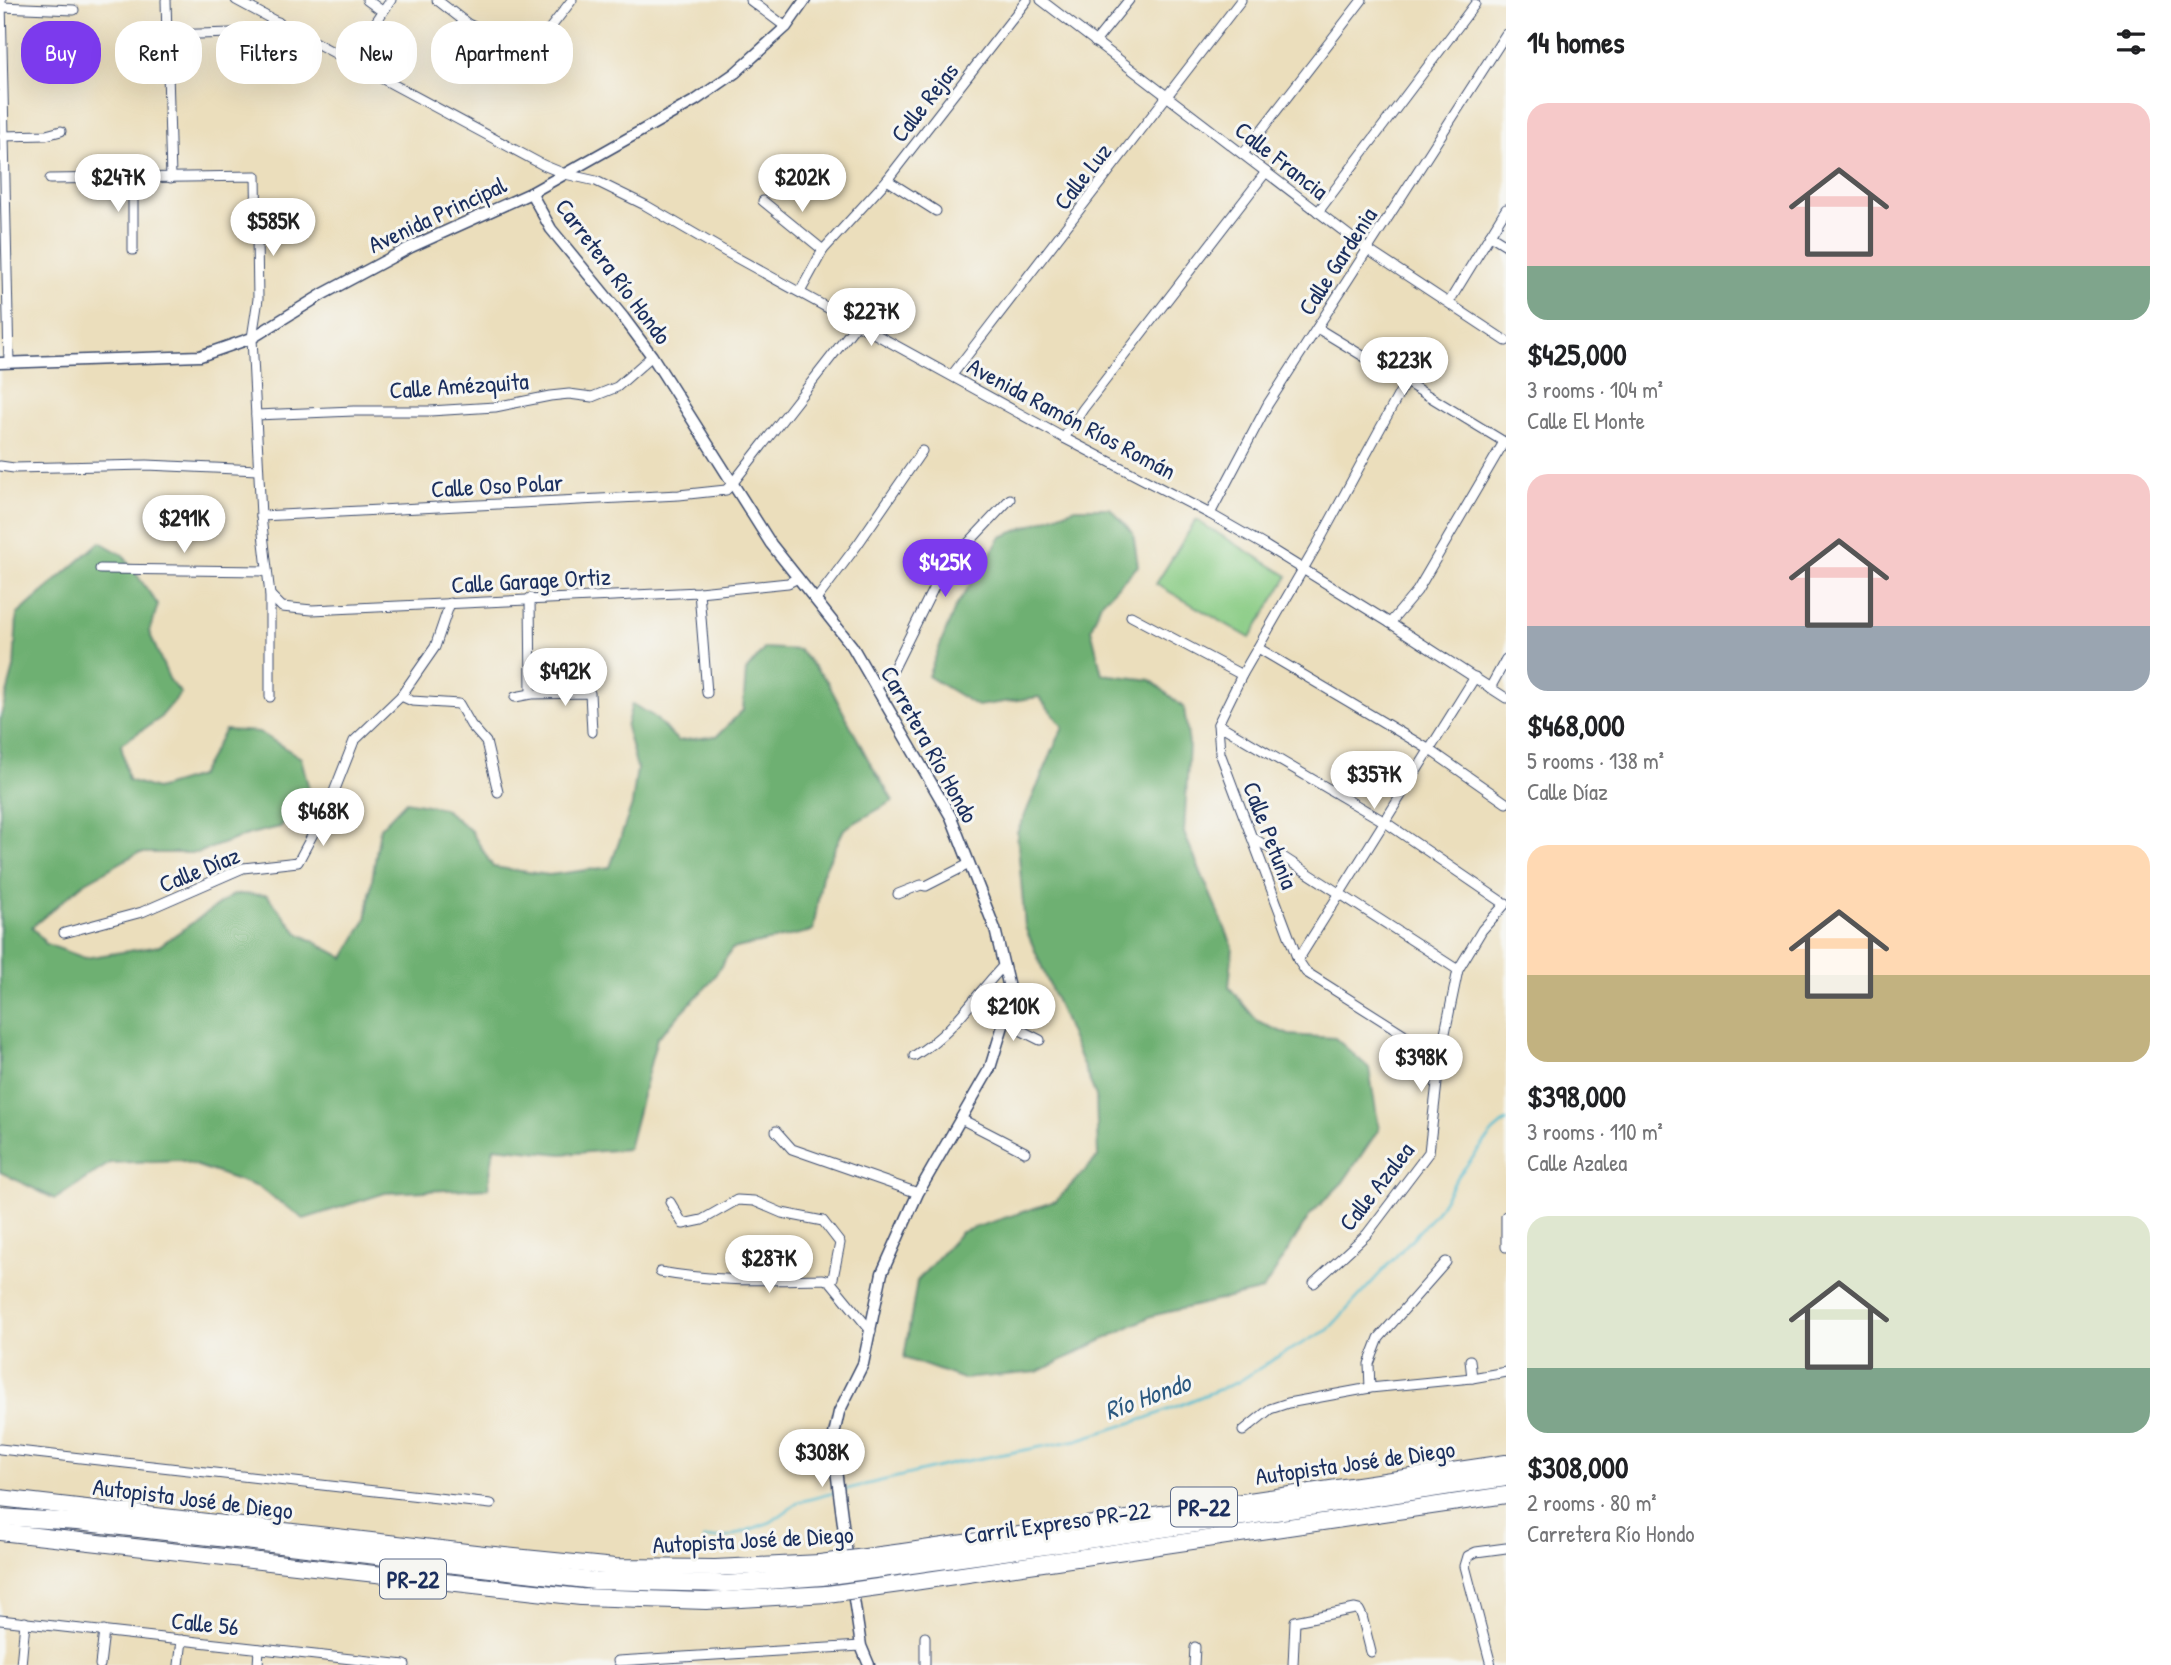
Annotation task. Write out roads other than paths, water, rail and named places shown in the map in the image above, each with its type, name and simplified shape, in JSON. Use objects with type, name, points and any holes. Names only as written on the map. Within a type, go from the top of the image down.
[{"type":"highway","name":"Autopista José de Diego","points":[[0,1498],[484,1555],[615,1567],[821,1570],[1506,1462]]},
{"type":"highway","name":"Carril Expreso PR-22","points":[[904,1559],[1100,1540],[1506,1478]]},
{"type":"highway","name":"PR-22","points":[[0,1532],[581,1597],[706,1601],[827,1594],[1506,1495]]},
{"type":"highway","points":[[0,1511],[50,1516],[77,1522]]},
{"type":"highway","points":[[0,1517],[77,1522],[595,1581],[724,1584],[821,1570]]},
{"type":"street","points":[[166,0],[167,21]]},
{"type":"street","name":"Avenida Ramón Ríos Román","points":[[236,0],[276,21]]},
{"type":"street","points":[[367,0],[382,11]]},
{"type":"street","points":[[375,21],[391,0]]},
{"type":"street","points":[[437,0],[465,21]]},
{"type":"street","points":[[556,21],[572,0]]},
{"type":"street","points":[[750,0],[786,27]]},
{"type":"street","name":"Avenida Principal","points":[[5,363],[200,356],[252,338],[323,294],[411,247],[531,193],[726,82],[786,27],[806,0]]},
{"type":"street","name":"Calle Rejas","points":[[800,292],[823,250],[887,180],[1027,0]]},
{"type":"street","name":"Calle Francia","points":[[1041,0],[1368,250],[1506,341]]},
{"type":"street","points":[[1095,42],[1129,0]]},
{"type":"street","name":"Calle Luz","points":[[953,375],[1241,0]]},
{"type":"street","points":[[1243,154],[1362,0]]},
{"type":"street","points":[[5,363],[1,4],[74,10]]},
{"type":"street","points":[[1318,212],[1475,4]]},
{"type":"street","name":"Calle Gardenia","points":[[1210,514],[1268,404],[1506,34]]},
{"type":"street","points":[[168,84],[171,178]]},
{"type":"street","name":"Avenida Ramón Ríos Román","points":[[392,84],[543,164],[565,174],[596,181],[618,190],[1064,438],[1210,514],[1390,623],[1506,698]]},
{"type":"street","points":[[3,136],[46,135],[61,131]]},
{"type":"street","points":[[1064,438],[1083,409],[1266,172]]},
{"type":"street","points":[[50,179],[256,176],[258,299],[252,338],[261,516],[270,595],[270,697]]},
{"type":"street","points":[[133,178],[133,250]]},
{"type":"street","points":[[887,180],[936,211]]},
{"type":"street","name":"Carretera Río Hondo","points":[[531,193],[551,229],[652,356],[771,544],[852,646],[951,817],[995,929],[1009,988],[1006,1016],[990,1068],[918,1193],[882,1273],[863,1364],[839,1412],[833,1439],[861,1646],[869,1665]]},
{"type":"street","points":[[763,201],[823,250]]},
{"type":"street","points":[[1449,302],[1506,209]]},
{"type":"street","points":[[1490,235],[1506,245]]},
{"type":"street","points":[[732,484],[857,324]]},
{"type":"street","points":[[1317,328],[1505,442],[1417,591],[1390,623]]},
{"type":"street","name":"Calle Amézquita","points":[[256,415],[430,411],[495,407],[560,395],[592,397],[617,387],[652,356]]},
{"type":"street","points":[[1406,381],[1242,675],[1218,724],[1385,821],[1505,904]]},
{"type":"street","points":[[816,600],[922,451]]},
{"type":"street","points":[[0,466],[147,465],[258,470]]},
{"type":"street","name":"Calle Oso Polar","points":[[261,516],[679,495],[726,490],[732,484]]},
{"type":"street","points":[[875,687],[891,674],[936,583],[956,556],[1010,499]]},
{"type":"street","points":[[100,569],[267,570]]},
{"type":"street","name":"Calle Garage Ortiz","points":[[270,595],[282,607],[312,610],[699,592],[788,583],[797,578]]},
{"type":"street","points":[[699,592],[707,693]]},
{"type":"street","points":[[530,598],[531,694]]},
{"type":"street","name":"Calle Díaz","points":[[64,933],[142,912],[243,868],[298,862],[330,802],[354,741],[401,696],[435,647],[450,603]]},
{"type":"street","points":[[1131,616],[1242,675]]},
{"type":"street","points":[[1258,648],[1430,750],[1506,803]]},
{"type":"street","points":[[1490,688],[1506,659]]},
{"type":"street","points":[[1298,960],[1475,677]]},
{"type":"street","points":[[515,697],[531,694],[590,693],[592,732]]},
{"type":"street","points":[[401,696],[412,701],[459,704],[471,725],[486,742],[498,792]]},
{"type":"street","name":"Calle Petunia","points":[[1218,724],[1220,753],[1298,960],[1307,972],[1440,1057]]},
{"type":"street","points":[[1252,837],[1458,970]]},
{"type":"street","points":[[898,894],[921,885],[926,887],[969,864]]},
{"type":"street","name":"Calle Azalea","points":[[1314,1283],[1367,1234],[1429,1152],[1440,1057],[1458,970],[1482,930],[1505,904]]},
{"type":"street","points":[[914,1056],[934,1044],[957,1023],[1003,965]]},
{"type":"street","points":[[1006,1016],[1022,1031],[1040,1040]]},
{"type":"street","points":[[961,1119],[1025,1152]]},
{"type":"street","points":[[776,1131],[792,1149],[918,1193]]},
{"type":"street","points":[[670,1202],[683,1224],[702,1220],[737,1200],[754,1201],[782,1213],[823,1221],[840,1243],[830,1282]]},
{"type":"street","points":[[1506,1216],[1506,1247]]},
{"type":"street","points":[[1370,1388],[1369,1364],[1379,1338],[1446,1262]]},
{"type":"street","points":[[660,1272],[696,1279],[823,1279],[830,1282],[871,1331]]},
{"type":"street","points":[[1470,1360],[1472,1378]]},
{"type":"street","points":[[1242,1431],[1270,1409],[1288,1402],[1370,1388],[1506,1372]]},
{"type":"street","points":[[0,1449],[491,1504]]},
{"type":"street","points":[[1490,1665],[1465,1566],[1468,1556],[1506,1548]]},
{"type":"street","points":[[1293,1665],[1295,1621],[1355,1609],[1359,1610],[1362,1616],[1371,1652]]},
{"type":"street","name":"Calle 56","points":[[0,1620],[259,1649],[337,1661],[405,1665]]},
{"type":"street","points":[[21,1665],[25,1622]]},
{"type":"street","points":[[100,1665],[104,1631]]},
{"type":"street","points":[[925,1637],[925,1665]]},
{"type":"street","points":[[179,1665],[181,1640]]},
{"type":"street","points":[[618,1661],[861,1646]]},
{"type":"street","points":[[1194,1665],[1195,1647]]},
{"type":"street","points":[[258,1665],[259,1649]]},
{"type":"waterway","name":"Río Hondo","points":[[843,1490],[956,1463],[1077,1440],[1147,1418],[1238,1382],[1282,1354],[1328,1330],[1434,1215],[1459,1175],[1493,1132],[1506,1121]]},
{"type":"waterway","name":"Río Hondo","points":[[703,1539],[729,1537],[771,1522],[799,1502],[837,1492]]}]
